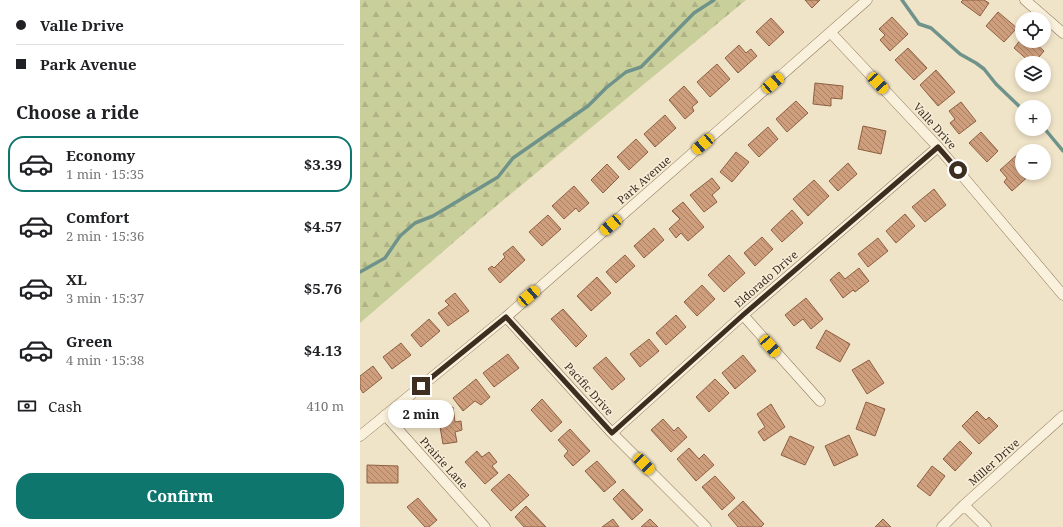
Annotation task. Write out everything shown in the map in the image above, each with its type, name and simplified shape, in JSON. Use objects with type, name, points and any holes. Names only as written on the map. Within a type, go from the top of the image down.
[{"type":"street","name":"Park Avenue","points":[[360,436],[506,317],[867,0]]},
{"type":"street","points":[[1025,0],[1063,33]]},
{"type":"street","name":"Valle Drive","points":[[831,33],[938,147],[1063,295]]},
{"type":"street","name":"Eldorado Drive","points":[[612,433],[743,315],[938,147]]},
{"type":"street","points":[[743,315],[820,402]]},
{"type":"street","name":"Pacific Drive","points":[[506,317],[612,433],[706,527]]},
{"type":"street","name":"Prairie Lane","points":[[385,415],[485,527]]},
{"type":"street","name":"Miller Drive","points":[[942,527],[964,505],[1063,416]]},
{"type":"street","points":[[964,505],[986,527]]},
{"type":"green space","points":[[360,0],[746,0],[490,211],[360,323]]},
{"type":"building","points":[[805,0],[820,0],[812,8]]},
{"type":"building","points":[[963,0],[984,0],[989,3],[980,16],[961,2]]},
{"type":"building","points":[[998,12],[1015,26],[1015,30],[1004,42],[986,26]]},
{"type":"building","points":[[892,17],[908,34],[890,51],[880,40],[885,35],[879,29]]},
{"type":"building","points":[[771,18],[784,32],[769,46],[756,32]]},
{"type":"building","points":[[739,45],[746,53],[751,49],[757,56],[738,73],[725,58]]},
{"type":"building","points":[[1015,47],[1015,48],[1041,48],[1044,51],[1040,56],[1023,56],[1014,48]]},
{"type":"building","points":[[908,48],[927,68],[914,80],[895,60]]},
{"type":"building","points":[[717,64],[730,79],[710,97],[697,82]]},
{"type":"building","points":[[936,70],[955,92],[938,106],[920,85]]},
{"type":"building","points":[[815,83],[843,86],[842,99],[831,98],[831,106],[813,104]]},
{"type":"building","points":[[684,86],[698,102],[692,107],[694,111],[685,119],[669,100]]},
{"type":"building","points":[[796,101],[808,113],[787,132],[776,119]]},
{"type":"building","points":[[961,102],[976,121],[959,134],[950,123],[955,119],[949,111]]},
{"type":"building","points":[[665,115],[676,128],[655,147],[644,134]]},
{"type":"building","points":[[863,126],[886,131],[881,154],[858,149]]},
{"type":"building","points":[[768,127],[778,139],[759,157],[748,145]]},
{"type":"building","points":[[981,132],[998,151],[987,162],[969,143]]},
{"type":"building","points":[[636,139],[648,152],[629,170],[617,157]]},
{"type":"building","points":[[736,152],[749,162],[732,182],[720,172]]},
{"type":"building","points":[[1015,157],[1015,180],[1024,180],[1012,191],[1004,182],[1007,178],[1000,170]]},
{"type":"building","points":[[848,163],[857,174],[838,191],[829,181]]},
{"type":"building","points":[[607,164],[619,177],[603,193],[591,180]]},
{"type":"building","points":[[712,178],[720,188],[712,195],[717,202],[704,212],[690,195]]},
{"type":"building","points":[[814,180],[829,196],[808,216],[793,199]]},
{"type":"building","points":[[574,186],[589,203],[579,212],[576,208],[564,219],[552,206]]},
{"type":"building","points":[[934,189],[946,205],[925,222],[912,207]]},
{"type":"building","points":[[683,202],[704,227],[688,241],[681,233],[676,238],[669,229],[680,219],[672,211]]},
{"type":"building","points":[[792,210],[803,223],[782,242],[771,230]]},
{"type":"building","points":[[905,214],[915,226],[896,243],[886,231]]},
{"type":"building","points":[[548,215],[561,229],[542,246],[529,232]]},
{"type":"building","points":[[654,228],[664,240],[644,258],[634,246]]},
{"type":"building","points":[[762,237],[773,249],[755,266],[744,253]]},
{"type":"building","points":[[878,238],[888,251],[868,267],[858,254]]},
{"type":"building","points":[[513,246],[525,260],[500,283],[488,269],[492,266],[494,268],[505,257],[503,254]]},
{"type":"building","points":[[625,255],[635,266],[616,283],[606,272]]},
{"type":"building","points":[[729,255],[745,273],[724,292],[708,275]]},
{"type":"building","points":[[859,268],[869,281],[855,292],[853,290],[843,298],[830,280],[839,272],[845,279]]},
{"type":"building","points":[[597,277],[611,293],[591,311],[577,296]]},
{"type":"building","points":[[702,285],[715,299],[697,316],[684,302]]},
{"type":"building","points":[[455,293],[469,311],[448,326],[438,313],[449,305],[445,301]]},
{"type":"building","points":[[806,298],[823,319],[811,329],[803,319],[794,326],[785,315]]},
{"type":"building","points":[[563,309],[587,336],[576,347],[551,319]]},
{"type":"building","points":[[676,315],[686,327],[666,345],[656,333]]},
{"type":"building","points":[[429,319],[440,331],[421,347],[411,335]]},
{"type":"building","points":[[826,330],[850,344],[840,362],[816,348]]},
{"type":"building","points":[[649,339],[659,351],[640,367],[630,354]]},
{"type":"building","points":[[401,343],[411,355],[392,369],[383,357]]},
{"type":"building","points":[[508,354],[519,368],[494,387],[483,373]]},
{"type":"building","points":[[743,355],[756,371],[735,389],[722,373]]},
{"type":"building","points":[[606,357],[625,379],[612,390],[593,368]]},
{"type":"building","points":[[869,360],[884,383],[867,394],[852,370]]},
{"type":"building","points":[[373,366],[382,378],[363,393],[360,388],[360,376]]},
{"type":"building","points":[[476,379],[490,397],[481,405],[475,401],[463,411],[453,398]]},
{"type":"building","points":[[715,379],[729,393],[709,412],[696,397]]},
{"type":"building","points":[[542,399],[562,422],[551,432],[531,410]]},
{"type":"building","points":[[866,402],[885,409],[875,436],[856,429]]},
{"type":"building","points":[[771,404],[785,427],[764,441],[758,432],[765,427],[757,414]]},
{"type":"building","points":[[453,407],[455,422],[461,421],[462,430],[455,432],[457,442],[443,444],[437,410]]},
{"type":"building","points":[[977,411],[986,420],[989,417],[998,426],[979,444],[962,426]]},
{"type":"building","points":[[663,419],[674,431],[678,427],[687,437],[671,452],[651,430]]},
{"type":"building","points":[[570,429],[590,451],[573,466],[564,456],[568,451],[558,440]]},
{"type":"building","points":[[849,435],[858,455],[834,466],[825,446]]},
{"type":"building","points":[[790,436],[814,447],[805,465],[781,455]]},
{"type":"building","points":[[960,441],[972,453],[955,471],[943,459]]},
{"type":"building","points":[[689,448],[699,459],[704,454],[714,465],[696,481],[677,459]]},
{"type":"building","points":[[477,451],[482,457],[489,452],[497,462],[492,466],[498,473],[485,484],[465,462]]},
{"type":"building","points":[[597,461],[616,482],[604,492],[585,471]]},
{"type":"building","points":[[367,465],[398,466],[398,483],[367,483]]},
{"type":"building","points":[[932,466],[945,476],[930,496],[917,486]]},
{"type":"building","points":[[509,474],[529,495],[511,511],[491,490]]},
{"type":"building","points":[[715,476],[735,498],[722,510],[702,487]]},
{"type":"building","points":[[623,489],[643,510],[632,520],[613,499]]},
{"type":"building","points":[[418,498],[437,520],[429,527],[425,527],[407,507]]},
{"type":"building","points":[[743,501],[764,524],[761,527],[738,527],[728,515]]},
{"type":"building","points":[[526,506],[546,527],[524,527],[515,517]]},
{"type":"building","points":[[613,519],[619,527],[602,527]]},
{"type":"building","points":[[650,519],[658,527],[641,527]]},
{"type":"building","points":[[883,519],[891,527],[875,527]]},
{"type":"waterway","points":[[360,272],[385,258],[400,236],[415,223],[433,216],[498,177],[513,158],[588,106],[606,88],[626,72],[641,67],[694,13],[714,0]]},
{"type":"waterway","points":[[902,0],[919,24],[931,28],[960,54],[984,69],[996,84],[1015,102]]},
{"type":"waterway","points":[[1051,136],[1063,151]]},
{"type":"route","points":[[421,386],[506,317],[612,433],[743,315],[938,147],[958,170]]}]
